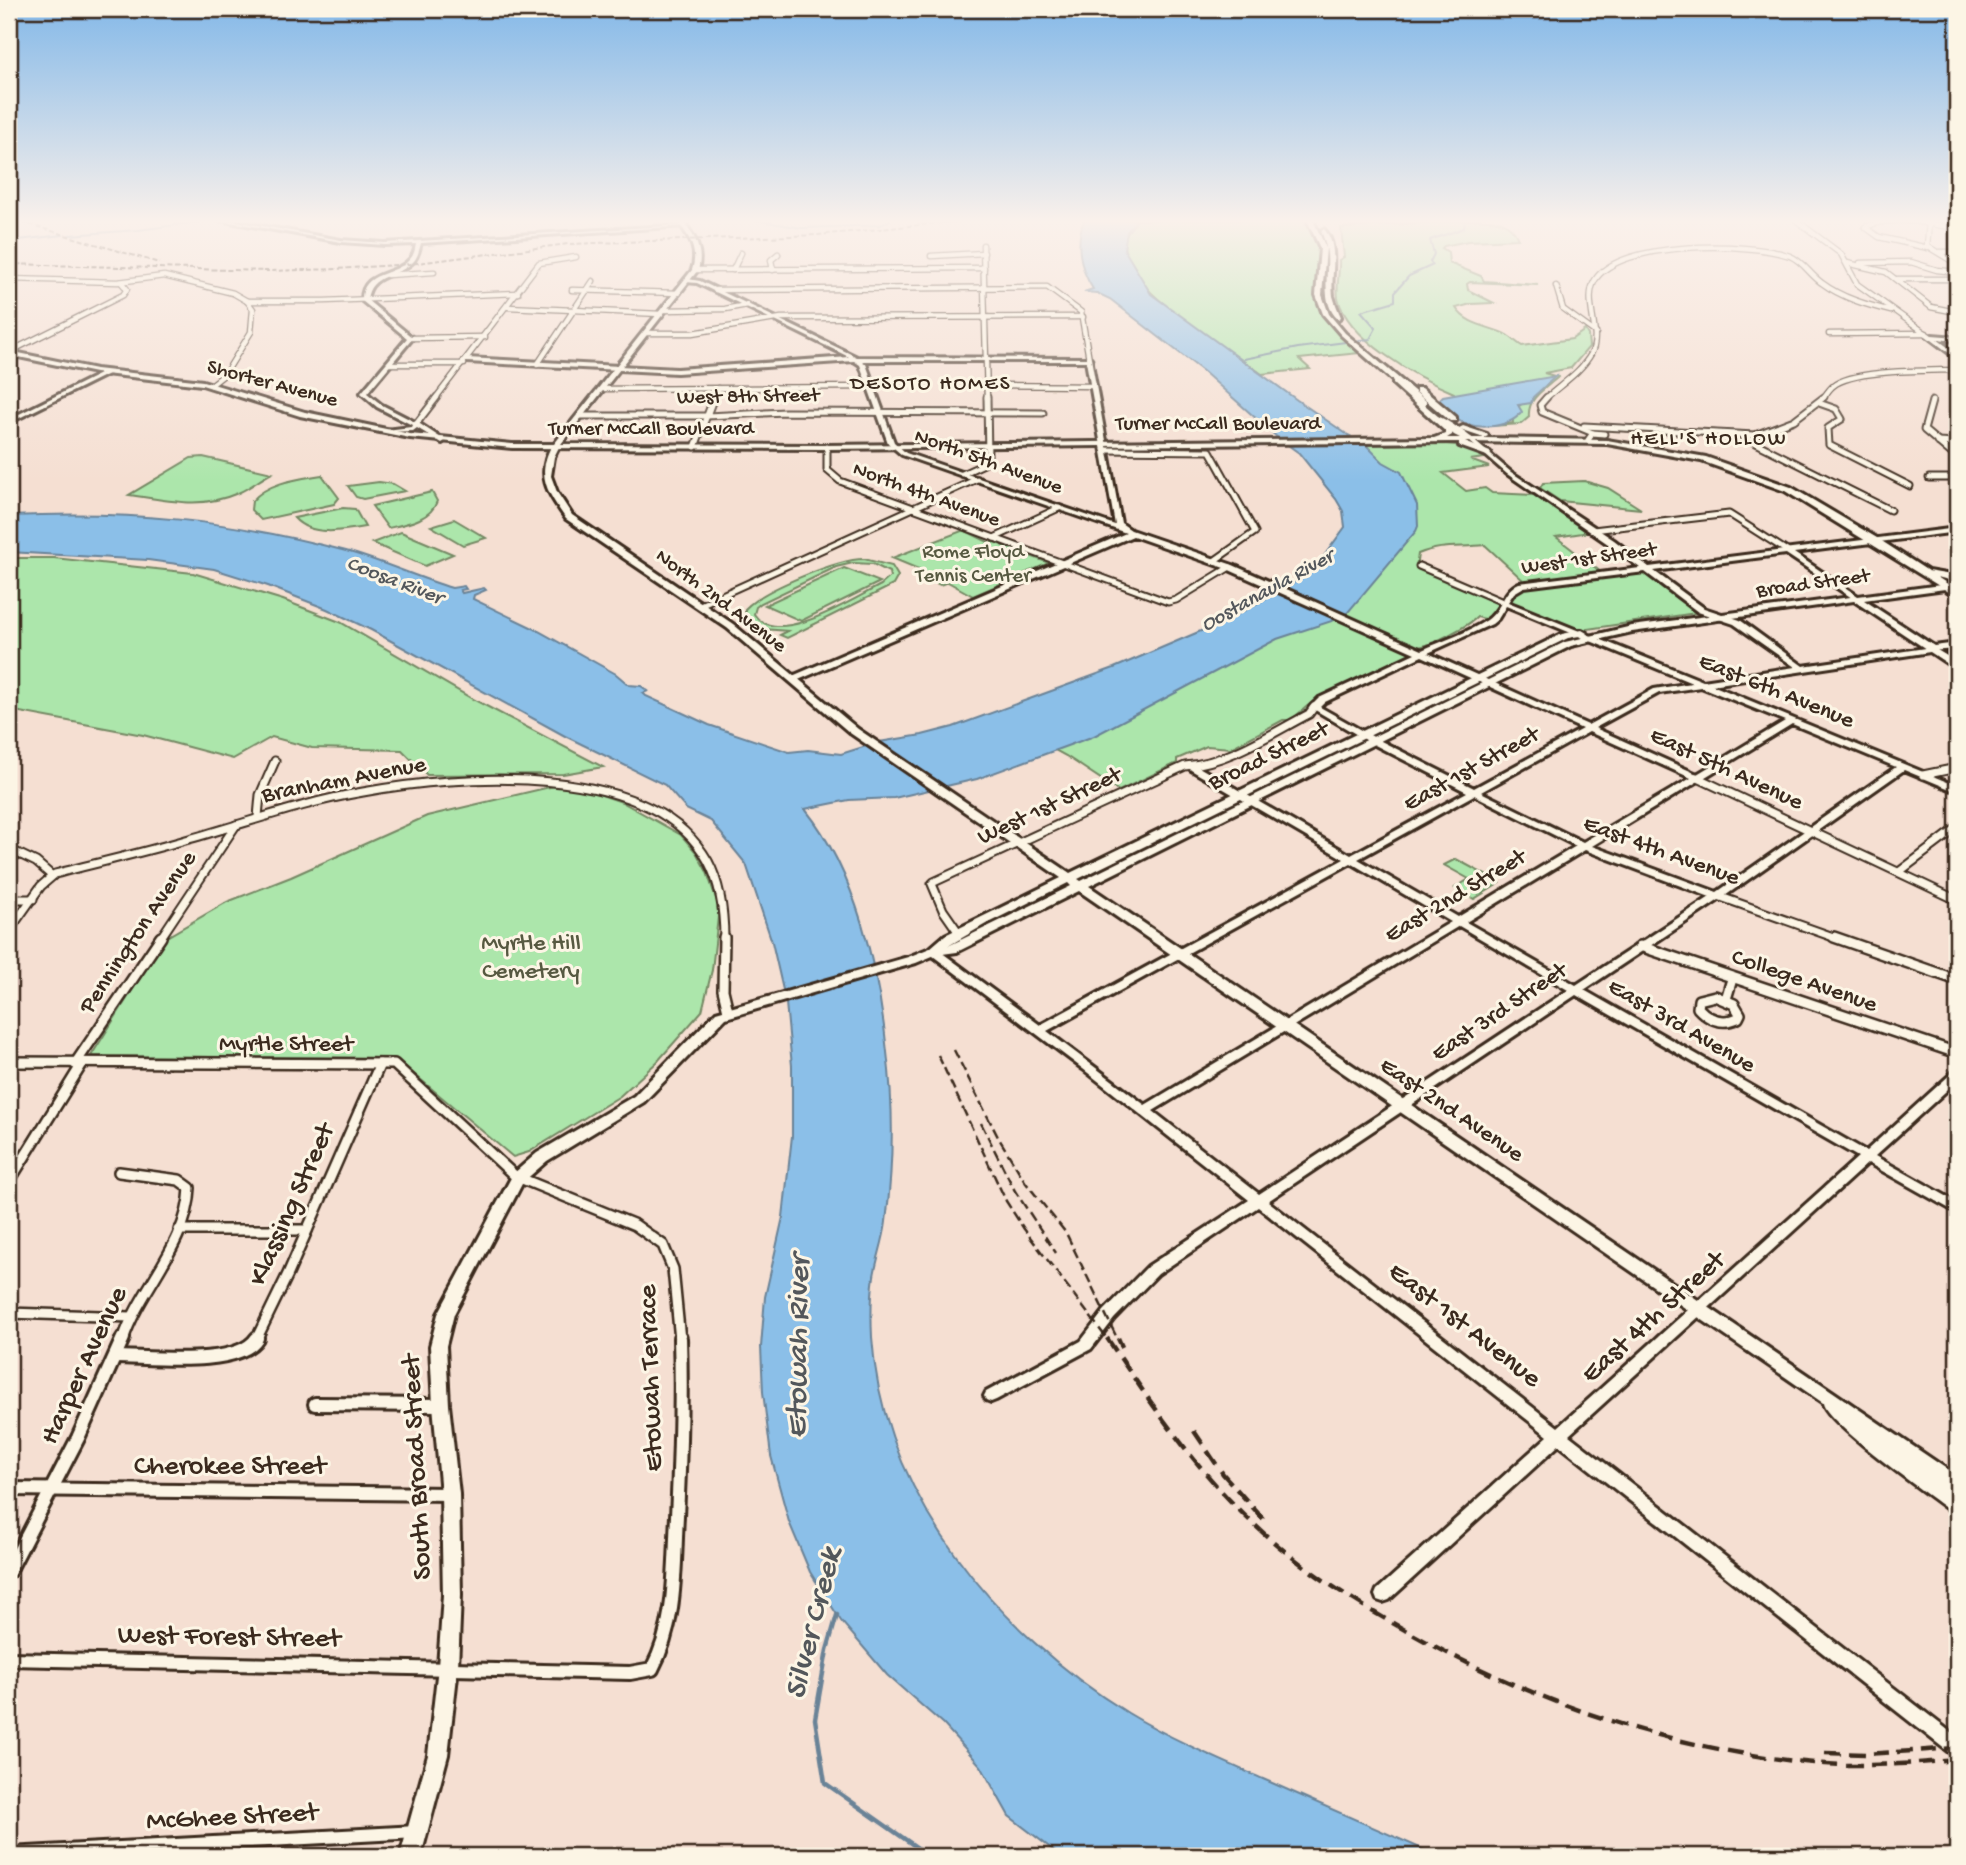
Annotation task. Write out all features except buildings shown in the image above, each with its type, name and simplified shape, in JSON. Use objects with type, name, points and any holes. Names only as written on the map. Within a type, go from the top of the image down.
[{"type":"main road","points":[[555,447],[667,307]]},
{"type":"main road","points":[[1323,307],[1345,336],[1369,352],[1463,428],[1471,440]]},
{"type":"main road","points":[[1333,307],[1337,316],[1397,381],[1457,433],[1471,440]]},
{"type":"main road","name":"Shorter Avenue","points":[[9,352],[106,373],[211,385],[303,414],[442,441]]},
{"type":"main road","points":[[1397,381],[1395,383],[1450,432],[1443,437],[1429,440]]},
{"type":"main road","points":[[1463,428],[1484,436],[1541,436],[1575,440]]},
{"type":"main road","points":[[568,431],[567,438],[572,443],[603,447]]},
{"type":"main road","name":"Turner McCall Boulevard","points":[[442,441],[555,447],[895,447],[1575,440],[1591,436],[1675,452],[1750,473],[1809,499],[1957,594]]},
{"type":"main road","points":[[1390,441],[1461,444],[1487,454]]},
{"type":"main road","points":[[1496,462],[1489,449],[1491,445],[1510,441]]},
{"type":"main road","name":"North 2nd Avenue","points":[[555,447],[548,461],[546,477],[550,491],[569,517],[730,626],[854,732],[965,807]]},
{"type":"main road","points":[[1916,567],[1957,579]]},
{"type":"main road","name":"Broad Street","points":[[933,951],[953,949],[1239,795],[1565,636],[1957,586]]},
{"type":"main road","points":[[1856,598],[1932,649]]},
{"type":"main road","name":"Broad Street","points":[[754,1004],[900,964],[933,951],[960,933],[1251,802],[1568,644],[1632,629]]},
{"type":"main road","name":"East 1st Street","points":[[1932,649],[1957,646]]},
{"type":"main road","name":"East 2nd Avenue","points":[[965,807],[1806,1384],[1877,1428],[1957,1486]]},
{"type":"main road","name":"South Broad Street","points":[[410,1856],[438,1755],[448,1667],[452,1595],[450,1494],[438,1346],[446,1314],[518,1178],[542,1157],[639,1099],[712,1022],[728,1012],[754,1004]]},
{"type":"main road","name":"East 2nd Avenue","points":[[1806,1384],[1848,1423],[1957,1506]]},
{"type":"street","points":[[9,352],[99,307]]},
{"type":"street","points":[[211,385],[227,371],[253,328],[252,307]]},
{"type":"street","points":[[373,307],[410,338],[485,337]]},
{"type":"street","points":[[388,431],[413,429],[508,307]]},
{"type":"street","points":[[509,307],[663,312],[737,307]]},
{"type":"street","points":[[537,365],[576,307]]},
{"type":"street","points":[[751,307],[856,359]]},
{"type":"street","points":[[962,474],[986,463],[988,445],[985,307]]},
{"type":"street","points":[[1075,307],[1083,317],[1118,524],[1133,533]]},
{"type":"street","points":[[1562,307],[1596,333]]},
{"type":"street","points":[[1591,436],[1548,416],[1542,412],[1540,405],[1593,352],[1596,333],[1594,307]]},
{"type":"street","points":[[1881,307],[1891,311]]},
{"type":"street","points":[[1886,307],[1957,357]]},
{"type":"street","points":[[1931,307],[1948,310],[1957,308]]},
{"type":"street","points":[[1948,310],[1957,317]]},
{"type":"street","points":[[646,333],[693,333],[775,318],[1083,317]]},
{"type":"street","points":[[1829,334],[1928,335],[1957,339]]},
{"type":"street","points":[[410,338],[367,387],[365,395],[417,423],[442,441]]},
{"type":"street","points":[[389,364],[465,362],[684,371],[856,359],[1089,359]]},
{"type":"street","name":"North 5th Avenue","points":[[856,359],[863,364],[891,443],[904,454],[1214,561],[1352,622]]},
{"type":"street","points":[[1574,426],[1742,436],[1759,434],[1819,403],[1833,386],[1846,379],[1886,373],[1957,370]]},
{"type":"street","points":[[9,421],[106,373]]},
{"type":"street","points":[[986,385],[1094,386]]},
{"type":"street","points":[[601,389],[872,387]]},
{"type":"street","points":[[695,447],[718,388]]},
{"type":"street","points":[[1932,401],[1923,426],[1957,458]]},
{"type":"street","points":[[1819,403],[1838,410],[1842,419],[1828,428],[1829,445],[1909,486]]},
{"type":"street","name":"West 8th Street","points":[[580,416],[707,416],[785,412],[1043,414]]},
{"type":"street","points":[[1605,438],[1609,427]]},
{"type":"street","points":[[1742,436],[1890,510]]},
{"type":"street","points":[[1471,440],[1496,462],[1701,610],[1737,622],[1802,669]]},
{"type":"street","points":[[1937,442],[1957,443]]},
{"type":"street","points":[[1104,446],[1210,451],[1255,532],[1214,561]]},
{"type":"street","name":"North 4th Avenue","points":[[827,447],[827,470],[832,477],[1171,602],[1230,567]]},
{"type":"street","points":[[1929,478],[1957,478]]},
{"type":"street","points":[[700,605],[977,479]]},
{"type":"street","points":[[994,538],[1059,508]]},
{"type":"street","points":[[1593,530],[1733,515],[1856,598]]},
{"type":"street","name":"West 1st Street","points":[[960,933],[950,923],[932,884],[1016,843],[1310,714],[1318,702],[1489,622],[1500,614],[1512,589],[1522,585],[1957,530]]},
{"type":"street","points":[[793,679],[1133,533]]},
{"type":"street","points":[[1419,566],[1505,603]]},
{"type":"street","name":"East 6th Avenue","points":[[1505,603],[1957,789]]},
{"type":"street","points":[[1489,622],[1517,611],[1527,612]]},
{"type":"street","name":"East 5th Avenue","points":[[1352,622],[1696,777],[1957,900]]},
{"type":"street","points":[[1932,649],[1957,666]]},
{"type":"street","name":"East 1st Street","points":[[1040,1030],[1657,691],[1932,649]]},
{"type":"street","points":[[1649,662],[1674,677],[1657,691]]},
{"type":"street","name":"East 4th Avenue","points":[[1314,707],[1374,741],[1581,846],[1957,980]]},
{"type":"street","name":"East 2nd Street","points":[[1144,1111],[1792,720]]},
{"type":"street","points":[[258,817],[260,795],[275,761]]},
{"type":"street","name":"East 3rd Avenue","points":[[1190,767],[1957,1208]]},
{"type":"street","name":"East 3rd Street","points":[[991,1396],[1086,1345],[1109,1315],[1153,1270],[1718,896],[1903,767]]},
{"type":"street","points":[[1923,775],[1957,768]]},
{"type":"street","name":"Branham Avenue","points":[[51,875],[258,817],[369,791],[449,781],[562,782],[609,792],[660,814],[688,835],[712,867],[724,915],[721,989],[728,1012]]},
{"type":"street","name":"Pennington Avenue","points":[[9,1182],[79,1064],[236,825]]},
{"type":"street","points":[[1899,872],[1957,828]]},
{"type":"street","points":[[9,849],[36,862],[51,875],[9,931]]},
{"type":"street","points":[[9,899],[33,899]]},
{"type":"street","name":"College Avenue","points":[[1640,946],[1957,1054]]},
{"type":"street","name":"East 1st Avenue","points":[[933,951],[1040,1030],[1560,1434],[1957,1748]]},
{"type":"street","points":[[1726,999],[1732,979]]},
{"type":"street","points":[[1715,996],[1726,999],[1740,1010],[1734,1021],[1717,1021],[1698,1008],[1697,1004],[1702,998],[1715,996]]},
{"type":"street","name":"Myrtle Street","points":[[9,1062],[394,1064],[467,1130],[502,1168],[518,1178]]},
{"type":"street","name":"Klassing Street","points":[[116,1357],[216,1357],[235,1354],[255,1342],[380,1064]]},
{"type":"street","name":"East 4th Street","points":[[1383,1595],[1957,1075]]},
{"type":"street","points":[[119,1172],[179,1180],[191,1188],[192,1199],[182,1224],[307,1230]]},
{"type":"street","name":"Etowah Terrace","points":[[518,1178],[649,1232],[666,1248],[676,1285],[681,1423],[671,1615],[664,1646],[652,1669]]},
{"type":"street","name":"Harper Avenue","points":[[9,1571],[52,1490],[116,1357],[131,1317],[182,1224]]},
{"type":"street","points":[[9,1313],[131,1317]]},
{"type":"street","points":[[315,1404],[441,1405]]},
{"type":"street","name":"Cherokee Street","points":[[9,1489],[450,1494]]},
{"type":"street","name":"West Forest Street","points":[[9,1659],[630,1673],[652,1669]]},
{"type":"street","name":"McGhee Street","points":[[9,1854],[417,1832]]},
{"type":"green space","points":[[1167,307],[1320,307],[1332,327],[1360,353],[1299,359],[1310,369],[1262,374]]},
{"type":"green space","points":[[1342,307],[1460,307],[1456,308],[1466,319],[1501,332],[1522,346],[1572,339],[1585,330],[1589,347],[1571,368],[1544,373],[1558,377],[1534,399],[1529,417],[1521,424],[1491,426],[1513,423],[1513,411],[1524,402],[1456,398],[1454,393],[1422,378],[1386,355],[1355,328]]},
{"type":"green space","points":[[1448,444],[1476,452],[1484,458],[1470,460],[1489,467],[1443,473],[1466,491],[1485,488],[1492,493],[1534,495],[1590,532],[1556,537],[1601,572],[1525,582],[1485,545],[1443,548],[1418,554],[1416,568],[1499,602],[1501,605],[1497,613],[1485,619],[1477,617],[1449,635],[1417,647],[1411,655],[1312,702],[1291,720],[1283,720],[1231,748],[1207,746],[1119,791],[1066,756],[1024,733],[1348,574],[1395,506],[1335,445]]},
{"type":"green space","points":[[203,457],[272,473],[247,489],[210,501],[183,502],[129,495],[191,458]]},
{"type":"green space","points":[[322,475],[339,498],[334,504],[261,520],[251,510],[252,501],[266,489],[284,482]]},
{"type":"green space","points":[[1584,481],[1608,488],[1641,509],[1560,501],[1540,488],[1543,483]]},
{"type":"green space","points":[[379,482],[393,484],[405,491],[363,499],[356,497],[348,486]]},
{"type":"green space","points":[[432,492],[437,501],[429,513],[402,525],[388,528],[372,506]]},
{"type":"green space","points":[[343,508],[355,509],[365,527],[337,531],[318,530],[301,524],[294,518]]},
{"type":"green space","points":[[454,519],[486,538],[463,545],[431,526]]},
{"type":"green space","name":"Rome Floyd Tennis Center","points":[[964,530],[990,543],[994,542],[1049,563],[973,596],[948,582],[940,585],[915,573],[921,570],[892,558]]},
{"type":"green space","points":[[401,532],[453,554],[425,566],[372,543]]},
{"type":"green space","points":[[9,558],[54,558],[193,573],[283,600],[340,622],[471,698],[603,767],[563,774],[427,775],[402,750],[312,748],[272,737],[233,759],[143,735],[9,710]]},
{"type":"green space","points":[[864,559],[892,566],[898,576],[893,585],[787,638],[780,635],[788,631],[764,629],[745,619],[745,609],[767,593],[819,570]],"holes":[[[853,563],[873,564],[889,572],[890,577],[881,585],[816,618],[780,626],[765,623],[754,614],[761,603],[836,567]]]},
{"type":"green space","points":[[844,568],[880,582],[801,621],[765,605]]},
{"type":"green space","points":[[1643,572],[1696,613],[1581,630],[1510,602],[1515,591],[1525,587]]},
{"type":"green space","name":"Myrtle Hill Cemetery","points":[[554,786],[587,790],[622,802],[681,835],[696,852],[707,872],[719,908],[712,970],[702,1011],[657,1062],[620,1096],[529,1152],[513,1157],[395,1058],[91,1056],[165,938],[227,902],[291,877],[427,816]]},
{"type":"green space","points":[[1456,859],[1500,883],[1474,899],[1455,888],[1469,879],[1444,865]]},
{"type":"water","points":[[1120,307],[1169,307],[1297,400],[1364,443],[1383,462],[1401,472],[1417,505],[1418,526],[1344,617],[1277,639],[1094,736],[977,779],[894,798],[849,800],[805,809],[823,834],[851,892],[871,957],[883,1021],[891,1094],[891,1158],[886,1222],[874,1276],[871,1314],[881,1395],[898,1451],[923,1504],[955,1554],[993,1601],[1035,1643],[1080,1680],[1128,1713],[1178,1740],[1438,1856],[1061,1856],[1009,1816],[981,1766],[943,1724],[887,1675],[841,1621],[810,1572],[789,1522],[771,1456],[763,1392],[761,1347],[765,1297],[783,1217],[792,1136],[792,1066],[786,1003],[772,942],[746,864],[711,821],[686,809],[665,785],[565,736],[371,630],[268,586],[214,569],[148,560],[9,552],[9,516],[138,516],[220,525],[303,540],[373,559],[452,588],[464,586],[466,589],[460,590],[462,593],[484,588],[486,590],[474,595],[473,599],[533,628],[616,674],[629,685],[641,686],[648,691],[643,693],[646,696],[709,725],[789,752],[808,750],[841,754],[879,742],[953,727],[1114,668],[1229,619],[1296,581],[1321,560],[1345,527],[1343,511],[1336,499],[1299,453],[1278,438],[1204,372]]},
{"type":"water","points":[[1556,376],[1533,397],[1531,403],[1518,405],[1522,412],[1515,418],[1498,425],[1479,426],[1461,422],[1439,400],[1443,396]]},
{"type":"waterway","points":[[1244,359],[1298,348],[1370,339],[1376,328],[1361,311],[1374,307]]},
{"type":"waterway","name":"Silver Creek","points":[[837,1615],[827,1650],[815,1719],[825,1783],[929,1856]]},
{"type":"railway","points":[[954,1050],[998,1137],[1026,1183],[1066,1233],[1118,1340]]},
{"type":"railway","points":[[938,1055],[1006,1201],[1108,1340]]},
{"type":"railway","points":[[981,1123],[1015,1191],[1056,1253]]},
{"type":"railway","points":[[1107,1338],[1159,1413],[1215,1485],[1258,1528],[1310,1571],[1347,1596],[1452,1655],[1548,1699],[1598,1717],[1699,1745],[1823,1764],[1881,1765],[1957,1760]]},
{"type":"railway","points":[[1118,1338],[1122,1347]]},
{"type":"railway","points":[[1194,1431],[1223,1474],[1265,1521]]},
{"type":"railway","points":[[1825,1753],[1866,1754],[1957,1748]]},
{"type":"district","name":"DESOTO HOMES","points":[[931,385]]},
{"type":"district","name":"HELL'S HOLLOW","points":[[1709,440]]},
{"type":"water label","name":"Coosa River","points":[[394,582]]},
{"type":"water label","name":"Oostanaula River","points":[[1268,592]]},
{"type":"water label","name":"Etowah River","points":[[800,1347]]}]
